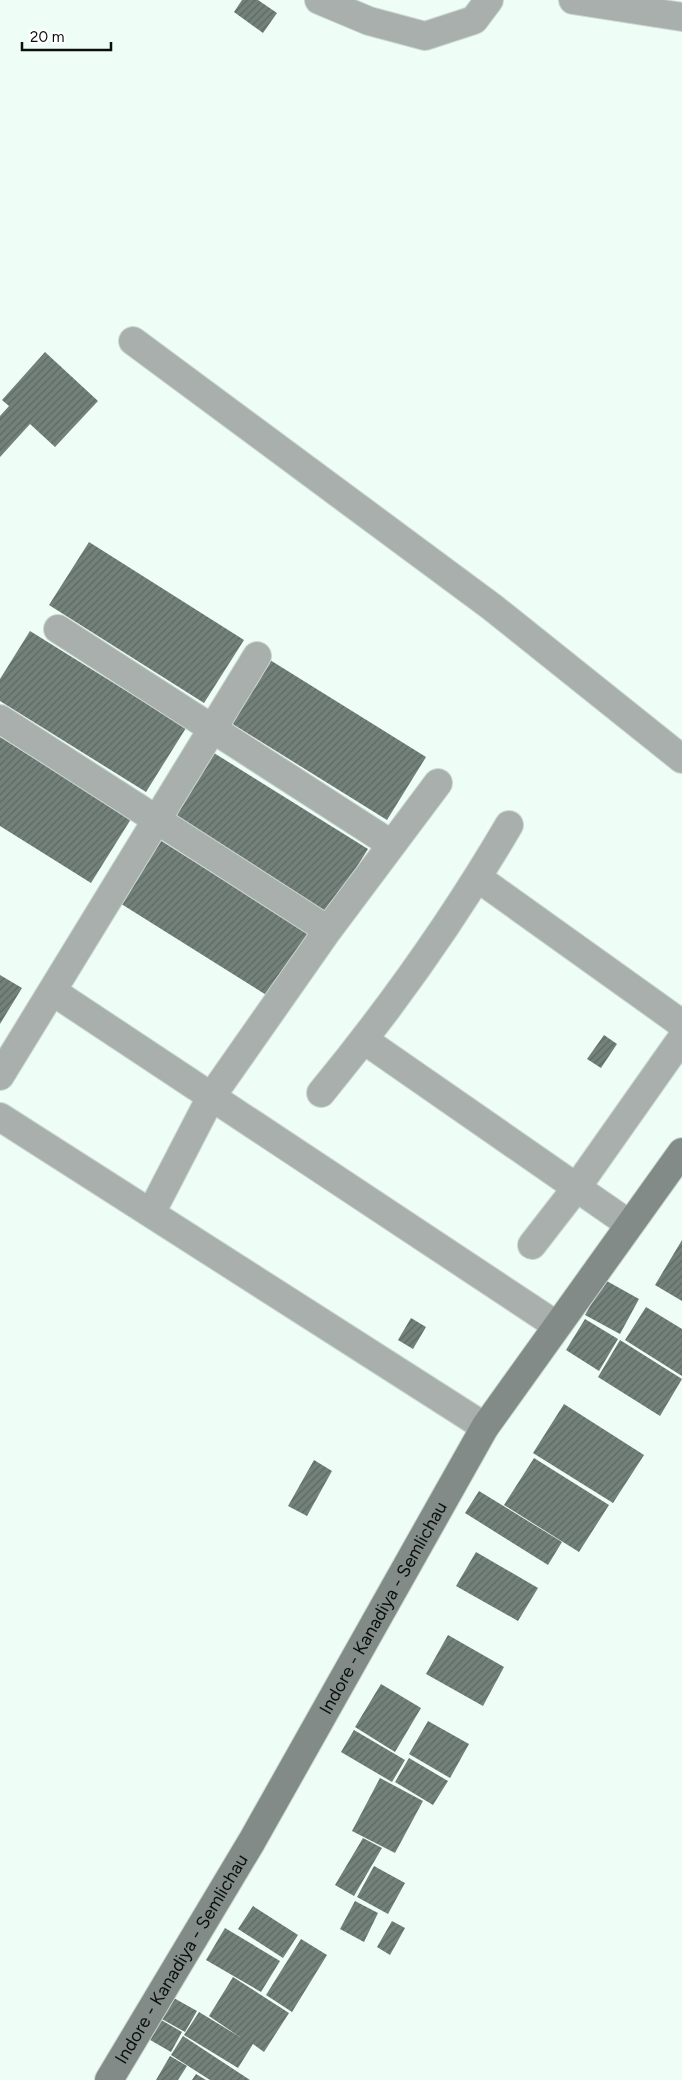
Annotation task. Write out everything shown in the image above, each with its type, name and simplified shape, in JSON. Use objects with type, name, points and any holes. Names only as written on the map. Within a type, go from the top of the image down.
[{"type":"main road","name":"Indore - Kanadiya - Semlichau","points":[[110,2080],[252,1841],[485,1427],[556,1325],[682,1152]]},
{"type":"street","points":[[319,0],[369,22],[425,36],[474,20],[489,0]]},
{"type":"street","points":[[572,0],[682,17]]},
{"type":"street","points":[[133,341],[492,607],[682,759]]},
{"type":"street","points":[[58,629],[391,844]]},
{"type":"street","points":[[0,1076],[256,656]]},
{"type":"street","points":[[0,719],[328,930]]},
{"type":"street","points":[[151,1213],[210,1097],[328,930],[438,783]]},
{"type":"street","points":[[321,1092],[364,1040],[478,878],[509,825]]},
{"type":"street","points":[[478,878],[682,1024]]},
{"type":"street","points":[[52,991],[556,1325]]},
{"type":"street","points":[[532,1245],[577,1187],[682,1038]]},
{"type":"street","points":[[364,1040],[629,1224]]},
{"type":"street","points":[[0,1117],[485,1427]]},
{"type":"building","points":[[242,0],[258,0],[277,13],[263,33],[234,12]]},
{"type":"building","points":[[45,352],[98,401],[55,447],[30,424],[0,457],[0,416],[9,406],[2,400]]},
{"type":"building","points":[[89,542],[244,640],[204,703],[49,605]]},
{"type":"building","points":[[30,631],[186,728],[146,792],[0,701],[0,679]]},
{"type":"building","points":[[270,660],[426,757],[387,820],[231,723]]},
{"type":"building","points":[[0,737],[131,819],[91,883],[0,826]]},
{"type":"building","points":[[214,753],[368,849],[328,913],[174,817]]},
{"type":"building","points":[[155,837],[310,934],[271,998],[115,900]]},
{"type":"building","points":[[0,975],[22,988],[0,1024]]},
{"type":"building","points":[[604,1035],[617,1044],[601,1068],[587,1059]]},
{"type":"building","points":[[682,1240],[682,1301],[655,1285]]},
{"type":"building","points":[[605,1280],[639,1299],[620,1334],[585,1315]]},
{"type":"building","points":[[646,1307],[682,1329],[682,1376],[625,1340]]},
{"type":"building","points":[[411,1318],[426,1327],[413,1349],[398,1340]]},
{"type":"building","points":[[585,1319],[618,1339],[599,1371],[566,1350]]},
{"type":"building","points":[[620,1340],[682,1379],[660,1416],[598,1377]]},
{"type":"building","points":[[564,1404],[644,1455],[613,1503],[533,1453]]},
{"type":"building","points":[[534,1458],[609,1505],[579,1552],[504,1505]]},
{"type":"building","points":[[314,1460],[332,1471],[307,1516],[288,1506]]},
{"type":"building","points":[[479,1491],[562,1542],[548,1565],[465,1513]]},
{"type":"building","points":[[476,1552],[538,1588],[518,1621],[456,1586]]},
{"type":"building","points":[[448,1635],[504,1667],[483,1706],[426,1674]]},
{"type":"building","points":[[381,1684],[421,1708],[395,1752],[355,1727]]},
{"type":"building","points":[[428,1721],[469,1744],[450,1778],[409,1754]]},
{"type":"building","points":[[354,1730],[405,1760],[392,1782],[341,1752]]},
{"type":"building","points":[[409,1758],[448,1781],[433,1805],[395,1782]]},
{"type":"building","points":[[380,1778],[423,1801],[395,1853],[352,1831]]},
{"type":"building","points":[[363,1838],[382,1848],[354,1896],[335,1885]]},
{"type":"building","points":[[374,1866],[405,1883],[388,1914],[357,1897]]},
{"type":"building","points":[[355,1901],[378,1913],[364,1942],[340,1929]]},
{"type":"building","points":[[253,1906],[298,1935],[283,1958],[238,1929]]},
{"type":"building","points":[[392,1921],[405,1928],[390,1955],[377,1947]]},
{"type":"building","points":[[225,1928],[280,1961],[261,1992],[206,1960]]},
{"type":"building","points":[[301,1939],[327,1955],[292,2012],[266,1995]]},
{"type":"building","points":[[233,1977],[289,2013],[264,2052],[253,2044],[238,2068],[184,2035],[199,2012],[240,2037],[209,2016]]},
{"type":"building","points":[[172,1997],[197,2011],[185,2032],[160,2018]]},
{"type":"building","points":[[156,2017],[182,2032],[171,2052],[145,2037]]},
{"type":"building","points":[[183,2036],[250,2080],[210,2080],[171,2055]]},
{"type":"building","points":[[170,2056],[187,2066],[178,2080],[156,2080]]},
{"type":"building","points":[[196,2074],[206,2080],[192,2080]]}]
